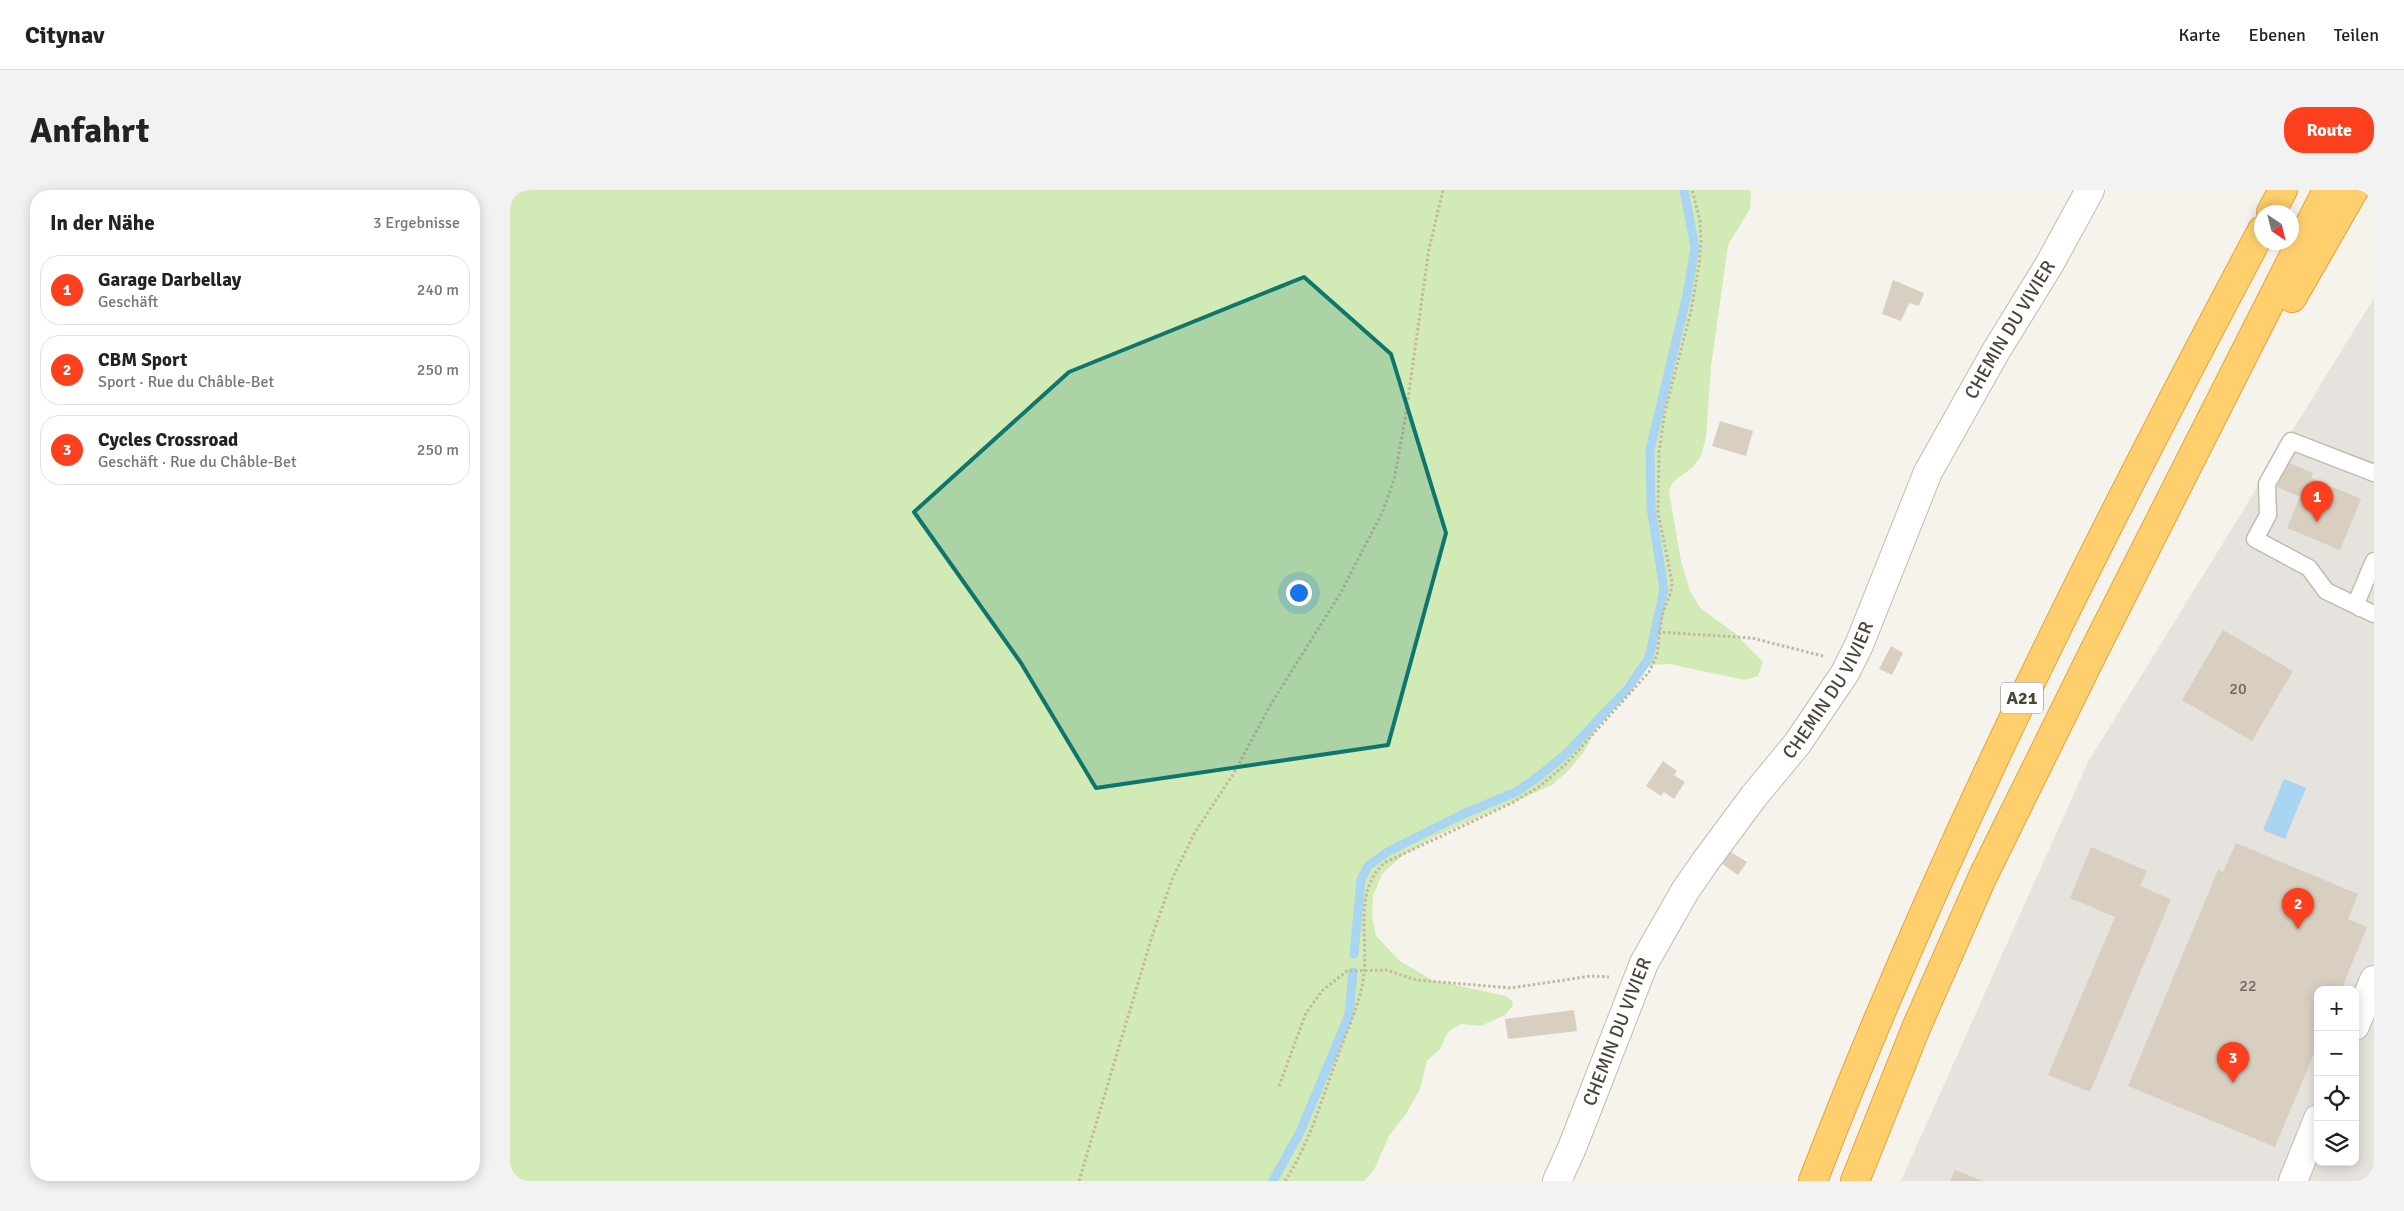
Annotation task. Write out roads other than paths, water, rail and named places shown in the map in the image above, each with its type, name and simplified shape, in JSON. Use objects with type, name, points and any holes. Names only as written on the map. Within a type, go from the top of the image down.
[{"type":"highway","points":[[2275,205],[2283,190]]},
{"type":"highway","name":"A21","points":[[1855,1181],[1920,1020],[1975,893],[2093,653],[2327,190]]},
{"type":"highway","points":[[2093,653],[2354,190]]},
{"type":"highway","name":"A21","points":[[1813,1181],[1878,1018],[1973,800],[2088,564],[2254,245]]},
{"type":"street","name":"CHEMIN DU VIVIER","points":[[1557,1181],[1572,1148],[1637,980],[1685,890],[1754,796],[1797,744],[1835,691],[1850,663],[1928,472],[2005,337],[2049,265],[2090,190]]},
{"type":"street","points":[[2359,1016],[2374,980]]},
{"type":"street","points":[[2292,1181],[2317,1121]]},
{"type":"lane","points":[[2367,611],[2326,591],[2309,568],[2255,539],[2268,515],[2267,484],[2291,441],[2374,473]]},
{"type":"lane","points":[[2367,611],[2357,601],[2374,561]]},
{"type":"water","points":[[2284,779],[2306,788],[2285,839],[2263,830]]},
{"type":"waterway","points":[[1354,954],[1361,880],[1368,866],[1387,852],[1461,815],[1516,792],[1539,776],[1566,754],[1628,688],[1649,658],[1664,590],[1651,507],[1650,450],[1687,295],[1695,247],[1684,190]]},
{"type":"waterway","points":[[1273,1181],[1301,1130],[1349,1015],[1353,972]]},
{"type":"place","name":"Garage Darbellay","points":[[2317,522]]},
{"type":"place","name":"CBM Sport","points":[[2298,929]]},
{"type":"place","name":"Cycles Crossroad","points":[[2233,1083]]}]
